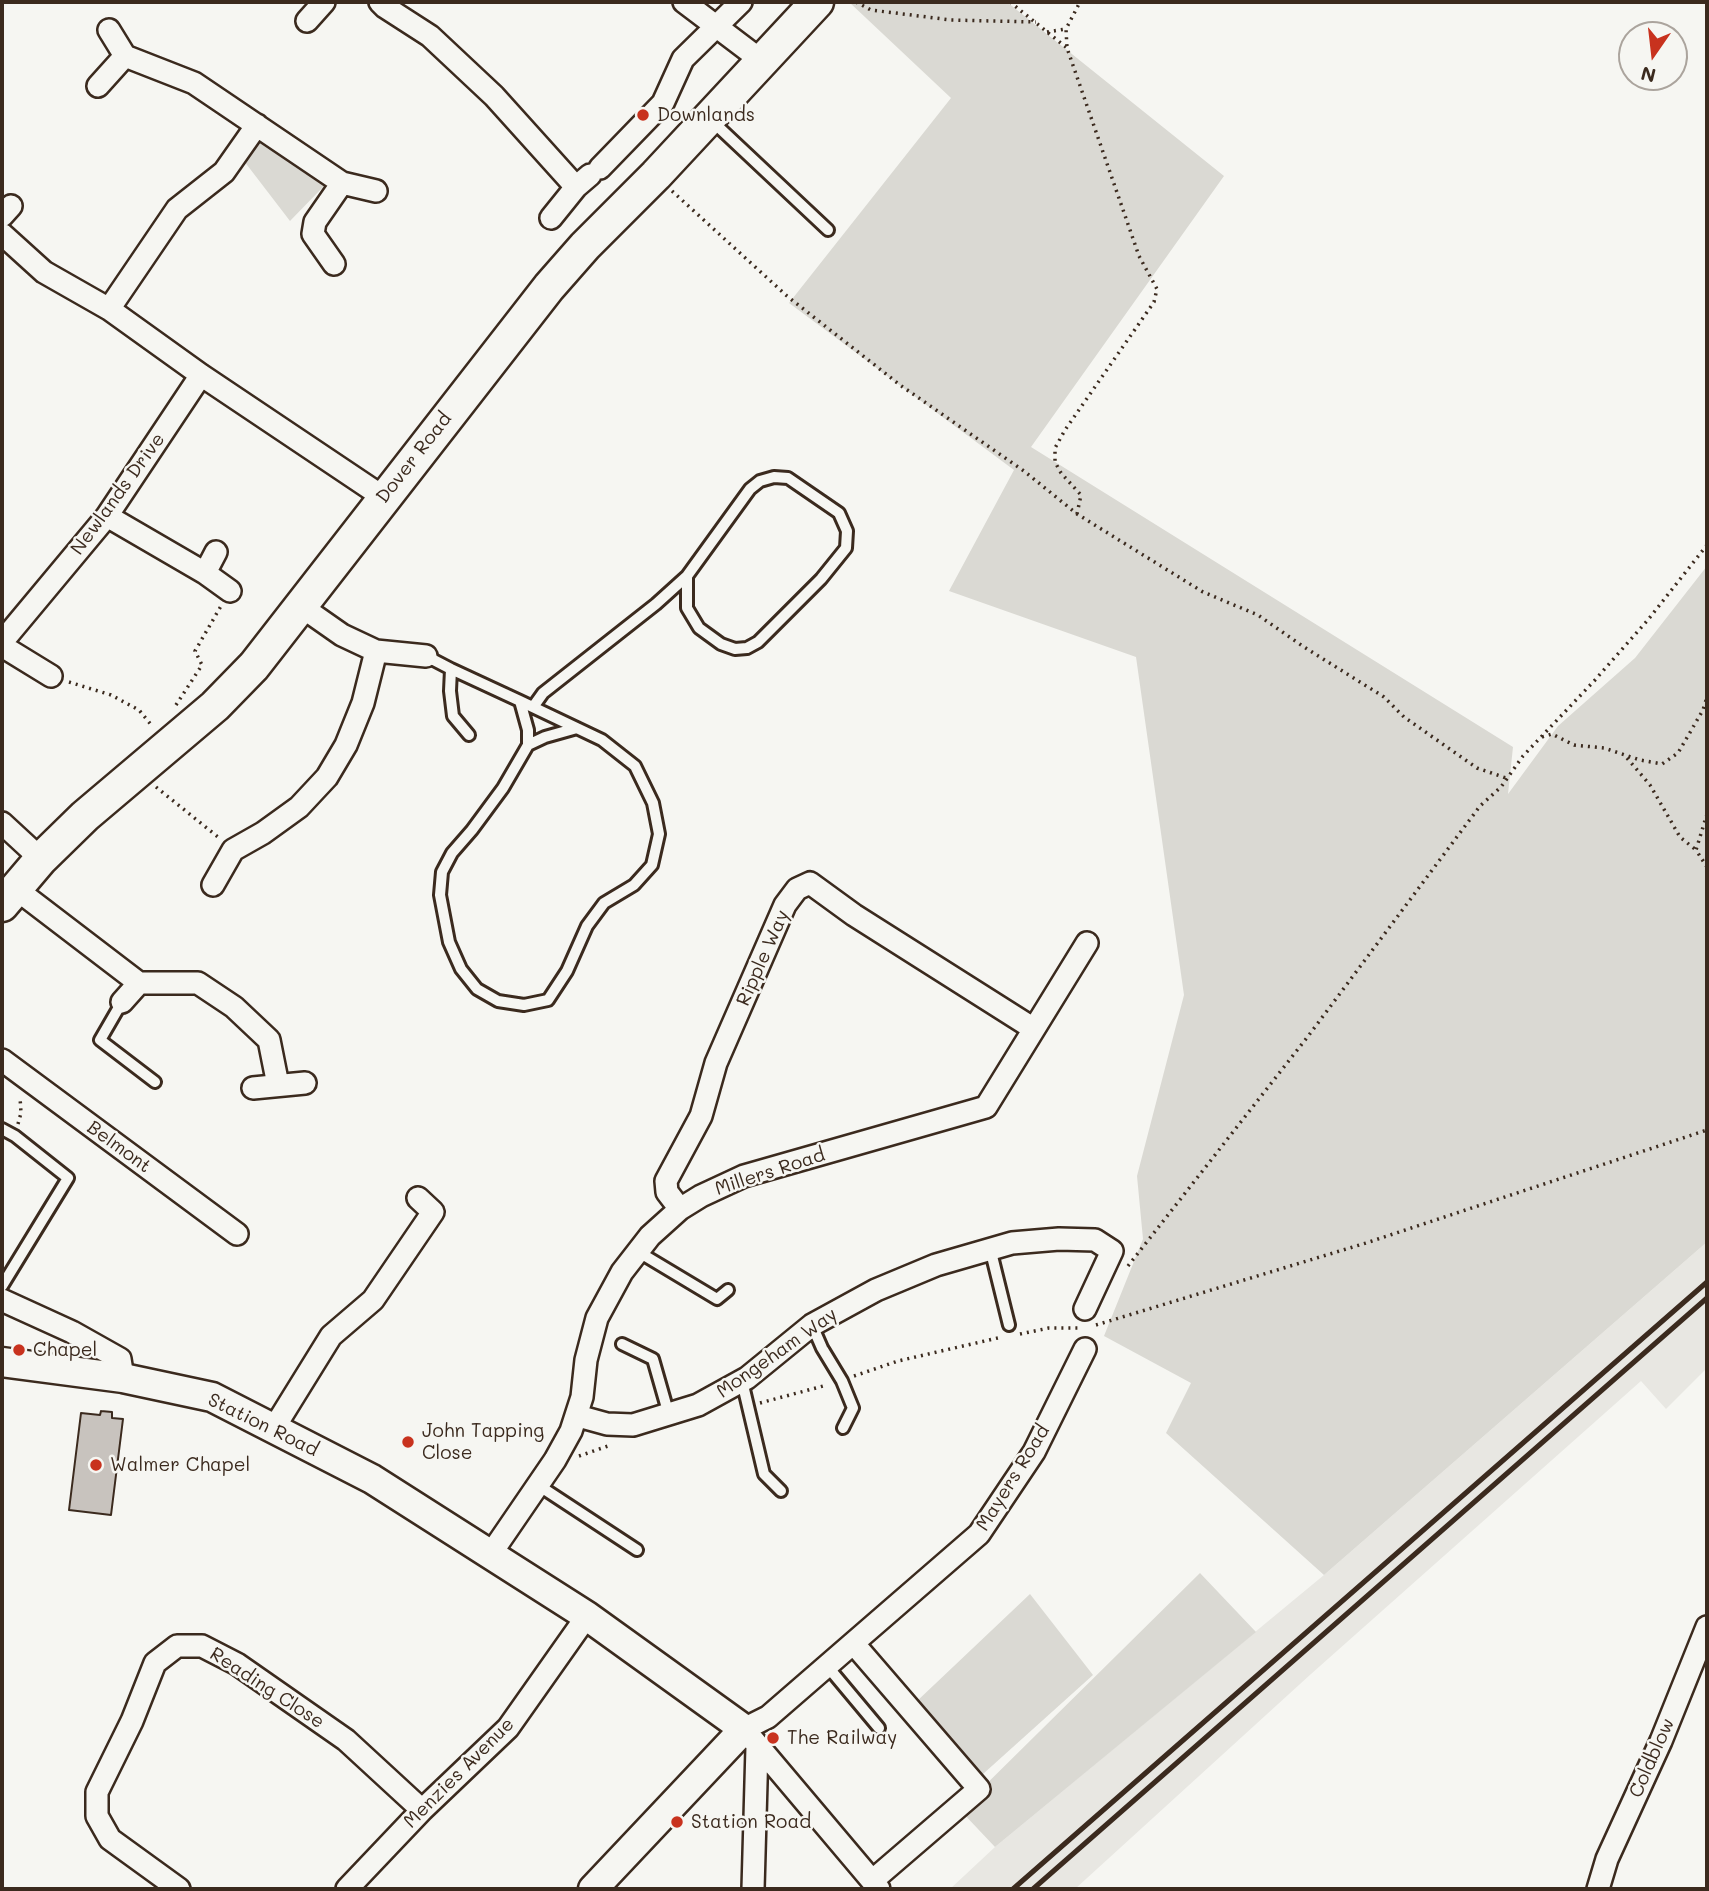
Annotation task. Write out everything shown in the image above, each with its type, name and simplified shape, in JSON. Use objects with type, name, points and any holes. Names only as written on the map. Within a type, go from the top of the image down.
[{"type":"main road","name":"Dover Road","points":[[9,897],[41,859],[85,816],[215,706],[254,666],[548,287],[817,2]]},
{"type":"street","points":[[307,21],[324,2]]},
{"type":"street","points":[[380,2],[430,36],[494,96],[588,177]]},
{"type":"street","points":[[684,2],[762,61]]},
{"type":"street","points":[[551,218],[663,103],[683,60],[741,2]]},
{"type":"street","points":[[109,30],[125,56],[194,83],[342,183],[376,191]]},
{"type":"street","points":[[98,86],[125,56]]},
{"type":"street","points":[[109,309],[177,209],[225,172],[257,125]]},
{"type":"street","points":[[334,264],[313,234],[316,222],[342,183]]},
{"type":"street","points":[[2,233],[44,272],[109,309],[201,375],[383,497]]},
{"type":"street","name":"Newlands Drive","points":[[51,676],[2,644],[107,516],[201,375]]},
{"type":"street","points":[[107,516],[205,573],[230,591]]},
{"type":"street","points":[[205,573],[216,552]]},
{"type":"street","points":[[302,607],[342,635],[376,651],[426,656]]},
{"type":"street","points":[[213,885],[233,850],[263,833],[299,807],[327,777],[346,745],[363,703],[376,651]]},
{"type":"street","points":[[2,824],[41,859]]},
{"type":"street","name":"Ripple Way","points":[[680,1209],[667,1192],[666,1181],[701,1116],[716,1063],[785,905],[797,889],[810,883],[854,915],[1034,1029]]},
{"type":"street","points":[[9,897],[139,983],[198,983],[234,1007],[269,1040],[278,1085]]},
{"type":"street","name":"Millers Road","points":[[491,1555],[564,1446],[578,1416],[583,1397],[591,1339],[597,1318],[622,1272],[637,1251],[680,1209],[724,1185],[765,1170],[986,1107],[1087,943]]},
{"type":"street","points":[[122,1003],[139,983]]},
{"type":"street","name":"Belmont","points":[[10,1066],[237,1234]]},
{"type":"street","points":[[253,1088],[305,1083]]},
{"type":"street","points":[[274,1428],[331,1336],[373,1300],[433,1212],[418,1198]]},
{"type":"street","name":"Mongeham Way","points":[[578,1416],[592,1421],[633,1425],[708,1401],[742,1381],[812,1325],[904,1277],[990,1248],[1035,1240],[1095,1240],[1112,1251],[1093,1317]]},
{"type":"street","points":[[2,1300],[72,1332],[120,1359],[123,1378]]},
{"type":"street","name":"Mayers Road","points":[[750,1738],[768,1717],[979,1534],[1034,1452],[1084,1349]]},
{"type":"street","name":"Station Road","points":[[2,1362],[123,1378],[212,1397],[372,1479],[587,1616],[750,1738],[875,1885]]},
{"type":"street","name":"Menzies Avenue","points":[[347,1889],[422,1810],[508,1728],[587,1616]]},
{"type":"street","name":"Coldblow","points":[[1598,1889],[1607,1859],[1661,1741],[1707,1627]]},
{"type":"street","points":[[854,1644],[979,1789],[875,1885]]},
{"type":"street","name":"Reading Close","points":[[179,1889],[110,1839],[97,1816],[97,1792],[132,1721],[155,1663],[177,1646],[202,1646],[237,1664],[346,1740],[422,1810]]},
{"type":"street","points":[[593,1889],[750,1738]]},
{"type":"street","points":[[750,1738],[753,1889]]},
{"type":"lane","points":[[709,118],[828,230]]},
{"type":"lane","points":[[533,707],[543,693],[656,604],[687,576],[750,489],[760,481],[774,477],[788,478],[839,513],[847,531],[846,548],[821,579],[758,642],[747,648],[735,649],[722,644],[699,628],[687,608],[687,576]]},
{"type":"lane","points":[[426,656],[602,740],[635,766],[653,803],[660,834],[652,865],[634,885],[604,903],[587,926],[567,971],[548,1000],[524,1005],[498,1001],[477,989],[461,969],[449,942],[440,895],[442,872],[452,853],[503,788],[528,746],[528,730],[520,701]]},
{"type":"lane","points":[[452,669],[450,691],[453,716],[469,735]]},
{"type":"lane","points":[[528,746],[545,737],[577,728]]},
{"type":"lane","points":[[122,1003],[100,1040],[155,1082]]},
{"type":"lane","points":[[2,1129],[15,1136],[68,1178],[2,1286]]},
{"type":"lane","points":[[990,1248],[1009,1325]]},
{"type":"lane","points":[[637,1251],[717,1299],[728,1290]]},
{"type":"lane","points":[[812,1325],[853,1408],[843,1428]]},
{"type":"lane","points":[[622,1344],[653,1359],[669,1415]]},
{"type":"lane","points":[[742,1381],[764,1474],[781,1491]]},
{"type":"lane","points":[[538,1485],[637,1550]]},
{"type":"lane","points":[[828,1667],[879,1728]]},
{"type":"path","points":[[856,2],[871,10],[951,20],[1036,22]]},
{"type":"path","points":[[1010,2],[1068,48]]},
{"type":"path","points":[[1077,513],[1082,495],[1061,473],[1055,462],[1055,448],[1154,302],[1157,289],[1139,256],[1068,48],[1066,29],[1080,2]]},
{"type":"path","points":[[1047,32],[1066,29]]},
{"type":"path","points":[[656,175],[787,296],[900,385],[1024,471],[1077,513],[1203,592],[1258,615],[1384,697],[1404,717],[1477,768],[1506,778]]},
{"type":"path","points":[[1120,1276],[1309,1035],[1480,806],[1501,787],[1542,737],[1647,621],[1707,545]]},
{"type":"path","points":[[173,710],[202,665],[195,652],[230,591]]},
{"type":"path","points":[[51,676],[111,695],[139,710],[158,733],[166,749]]},
{"type":"path","points":[[1542,737],[1552,734],[1574,745],[1604,748],[1662,764],[1678,753],[1703,710],[1707,697]]},
{"type":"path","points":[[1624,755],[1650,785],[1679,837],[1696,850],[1707,867]]},
{"type":"path","points":[[137,772],[233,850]]},
{"type":"path","points":[[1696,850],[1707,814]]},
{"type":"path","points":[[10,1066],[21,1113],[15,1136]]},
{"type":"path","points":[[748,1406],[842,1381],[898,1361],[1093,1317],[1366,1243],[1707,1130]]},
{"type":"path","points":[[578,1456],[616,1444]]},
{"type":"shaded area","points":[[849,2],[1007,2],[1224,176],[1031,447],[1513,747],[1508,794],[1558,726],[1635,658],[1707,566],[1707,1242],[1324,1575],[1166,1433],[1191,1383],[1104,1336],[1143,1239],[1137,1176],[1184,995],[1136,657],[949,591],[1014,470],[789,303],[951,98]]},
{"type":"shaded area","points":[[259,140],[324,186],[290,221],[244,161]]},
{"type":"shaded area","points":[[1707,1242],[1707,1368],[1666,1409],[1641,1381],[1311,1674],[1075,1889],[950,1889],[995,1847],[1324,1575]]},
{"type":"shaded area","points":[[1200,1573],[1256,1632],[995,1847],[960,1810]]},
{"type":"shaded area","points":[[1030,1594],[1093,1675],[983,1774],[916,1702]]},
{"type":"building","name":"Walmer Chapel","points":[[101,1411],[112,1412],[112,1418],[123,1419],[111,1515],[69,1510],[81,1413],[100,1415]]},
{"type":"railway","points":[[1013,1889],[1707,1282]]},
{"type":"railway","points":[[1033,1889],[1707,1298]]},
{"type":"place","name":"Downlands","points":[[643,115]]},
{"type":"place","name":"Chapel","points":[[19,1350]]},
{"type":"place","name":"John Tapping Close","points":[[408,1442]]},
{"type":"place","name":"Walmer Chapel","points":[[96,1465]]},
{"type":"place","name":"The Railway","points":[[773,1738]]},
{"type":"place","name":"Station Road","points":[[677,1822]]}]
